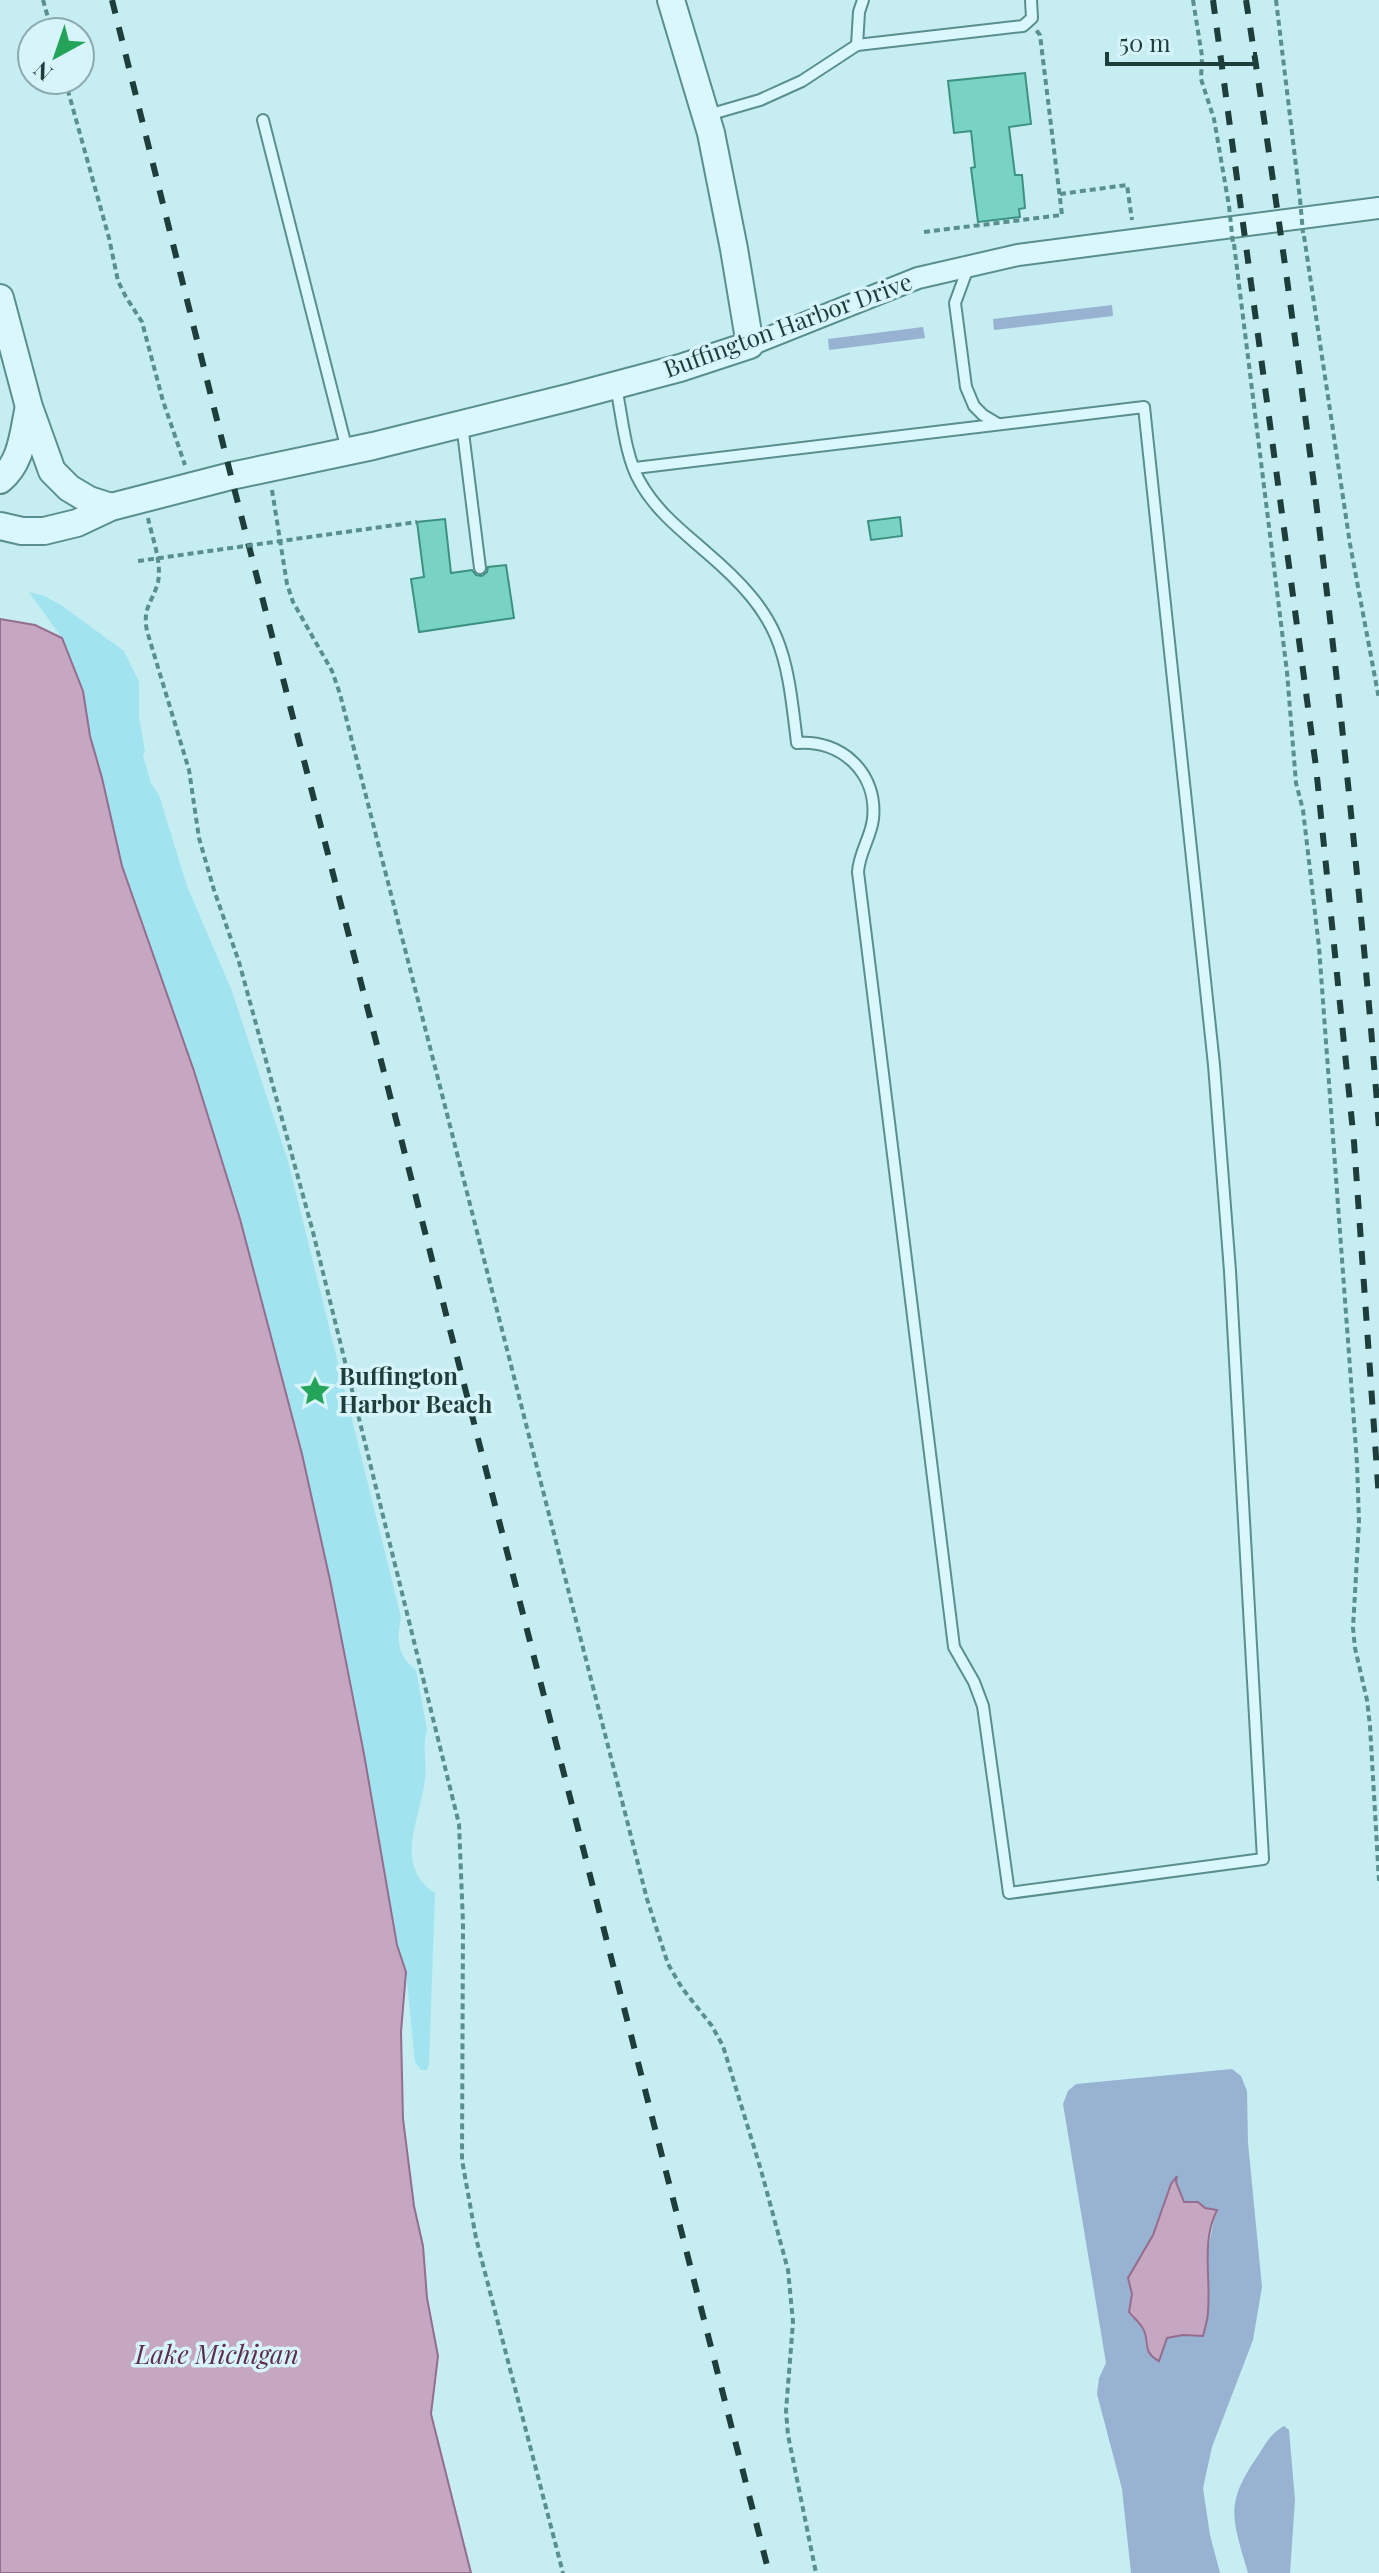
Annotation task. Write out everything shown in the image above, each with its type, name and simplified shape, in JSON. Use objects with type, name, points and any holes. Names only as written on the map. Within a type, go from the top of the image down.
[{"type":"street","points":[[671,0],[706,116],[734,249],[750,345]]},
{"type":"street","name":"Buffington Harbor Drive","points":[[0,526],[22,531],[44,531],[77,523],[111,507],[616,385],[750,345],[918,278],[970,265],[1018,255],[1379,208]]},
{"type":"street","points":[[0,298],[29,407],[52,471],[69,488],[89,500],[111,507]]},
{"type":"street","points":[[0,480],[8,473],[21,448],[29,407]]},
{"type":"lane","points":[[857,45],[857,22],[863,0]]},
{"type":"lane","points":[[706,116],[760,100],[802,81],[857,45],[1029,23],[1032,18],[1031,0]]},
{"type":"lane","points":[[263,120],[347,451]]},
{"type":"lane","points":[[970,265],[955,303],[966,387],[974,406],[991,421],[1000,424]]},
{"type":"lane","points":[[616,385],[637,478],[664,516],[733,575],[769,619],[787,666],[797,743],[825,744],[840,751],[856,763],[867,779],[873,799],[871,828],[861,852],[858,872],[954,1647],[974,1682],[983,1706],[1009,1893],[1263,1859],[1230,1271],[1215,1077],[1144,407],[635,468]]},
{"type":"lane","points":[[462,424],[480,568]]},
{"type":"path","points":[[1193,0],[1202,56],[1201,79],[1214,119],[1229,206],[1285,658],[1296,783],[1303,810],[1319,947],[1357,1463],[1359,1522],[1354,1638],[1370,1726],[1379,1881]]},
{"type":"path","points":[[1276,0],[1303,233],[1350,544],[1379,699]]},
{"type":"path","points":[[924,232],[1062,215],[1040,35],[1029,23]]},
{"type":"path","points":[[69,96],[118,281],[142,322],[163,401],[192,487]]},
{"type":"path","points":[[1060,194],[1127,185],[1132,220]]},
{"type":"path","points":[[268,468],[287,584],[293,602],[332,671],[340,694],[647,1899],[668,1964],[723,2046],[788,2270],[793,2322],[786,2411],[788,2435],[816,2573]]},
{"type":"path","points":[[144,499],[159,572],[157,586],[147,606],[147,631],[189,770],[202,851],[239,962],[313,1232],[459,1824],[463,1923],[461,2140],[465,2184],[476,2238],[563,2573]]},
{"type":"path","points":[[138,561],[417,522]]},
{"type":"shaded area","points":[[1112,305],[1113,316],[994,330],[993,319]]},
{"type":"shaded area","points":[[923,327],[925,338],[829,350],[828,339]]},
{"type":"shaded area","points":[[1232,2069],[1241,2076],[1247,2091],[1248,2143],[1262,2287],[1253,2340],[1212,2447],[1203,2488],[1220,2573],[1131,2573],[1122,2489],[1097,2394],[1099,2378],[1106,2363],[1063,2104],[1068,2091],[1076,2084]],"holes":[[[1176,2182],[1184,2203],[1216,2210],[1206,2259],[1208,2311],[1183,2335],[1167,2338],[1159,2361],[1146,2347],[1144,2329],[1129,2312],[1138,2260],[1153,2235],[1171,2184]]]},
{"type":"shaded area","points":[[1284,2426],[1289,2430],[1295,2500],[1290,2573],[1248,2573],[1235,2524],[1236,2499],[1240,2486],[1264,2446]]},
{"type":"sand","name":"Buffington Harbor Beach","points":[[29,592],[61,605],[124,651],[139,682],[143,756],[151,783],[159,795],[187,886],[232,991],[288,1161],[401,1617],[401,1652],[416,1670],[427,1730],[425,1779],[412,1840],[412,1855],[422,1882],[435,1893],[427,2070],[421,2070],[415,2062],[406,1972],[397,1945],[330,1580],[302,1454],[240,1219],[194,1071],[122,866],[90,736],[83,691],[62,638]]},
{"type":"water","name":"Lake Michigan","points":[[0,619],[35,625],[62,638],[83,691],[90,736],[122,866],[194,1071],[240,1219],[302,1454],[364,1754],[397,1945],[406,1972],[401,2032],[403,2119],[414,2206],[423,2246],[427,2298],[438,2356],[431,2414],[471,2573],[0,2573]]},
{"type":"water","points":[[1177,2176],[1176,2182],[1184,2202],[1198,2202],[1205,2208],[1217,2210],[1209,2234],[1208,2314],[1203,2336],[1167,2338],[1159,2361],[1148,2349],[1145,2331],[1129,2312],[1132,2294],[1128,2278],[1153,2235],[1171,2184]]},
{"type":"building","points":[[1025,73],[1031,124],[1009,127],[1015,175],[1022,175],[1025,208],[1019,209],[1020,217],[978,222],[971,168],[975,167],[971,131],[954,133],[948,81]]},
{"type":"building","points":[[900,517],[902,536],[871,540],[868,521]]},
{"type":"building","points":[[445,519],[451,573],[472,570],[482,576],[488,567],[506,565],[514,618],[419,632],[411,579],[424,577],[417,522]]},
{"type":"railway","points":[[112,0],[231,476],[769,2573]]},
{"type":"railway","points":[[1213,0],[1316,767],[1354,1142],[1379,1499]]},
{"type":"railway","points":[[1246,0],[1287,281],[1323,562],[1354,845],[1379,1128]]},
{"type":"place","name":"Buffington Harbor Beach","points":[[315,1391]]}]
